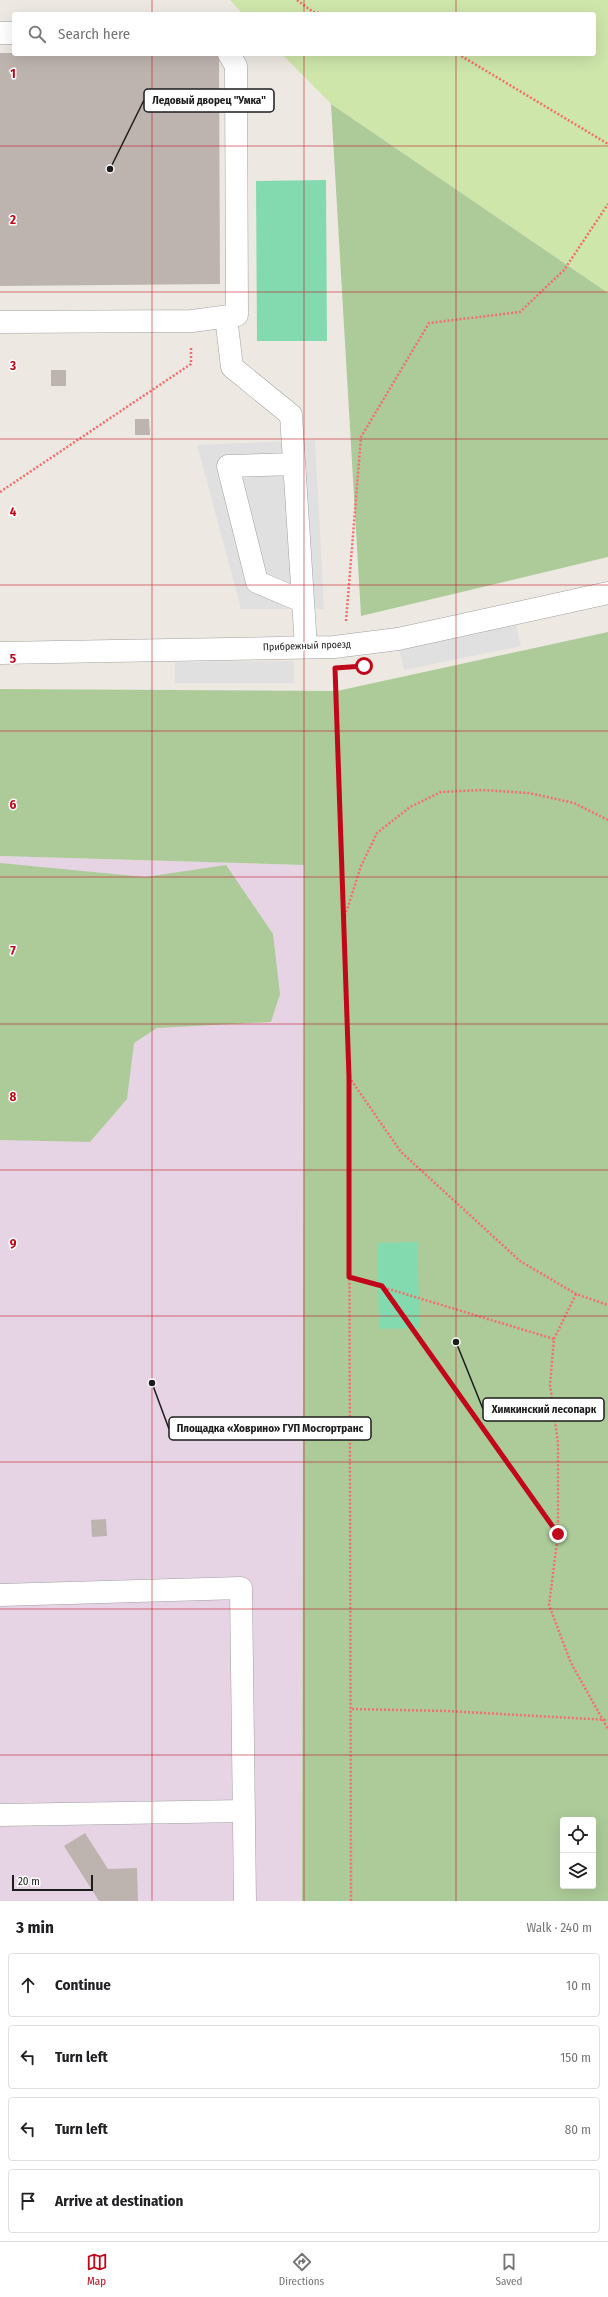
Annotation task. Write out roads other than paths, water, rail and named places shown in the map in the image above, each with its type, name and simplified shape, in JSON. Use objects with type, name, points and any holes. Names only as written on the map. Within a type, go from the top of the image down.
[{"type":"street","points":[[0,33],[12,33]]},
{"type":"street","points":[[0,322],[192,321],[237,316],[236,66],[230,56]]},
{"type":"street","points":[[226,317],[232,367],[291,415],[306,647]]},
{"type":"street","points":[[294,464],[228,466],[257,582],[302,601]]},
{"type":"street","name":"Прибрежный проезд","points":[[0,653],[334,647],[398,639],[608,593]]},
{"type":"street","points":[[0,1595],[241,1588],[245,1901]]},
{"type":"street","points":[[0,1815],[244,1811]]},
{"type":"place","name":"Ледовый дворец \"Умка\"","points":[[110,169]]},
{"type":"place","name":"Химкинский лесопарк","points":[[456,1342]]},
{"type":"place","name":"Площадка «Ховрино» ГУП Мосгортранс","points":[[152,1383]]}]
